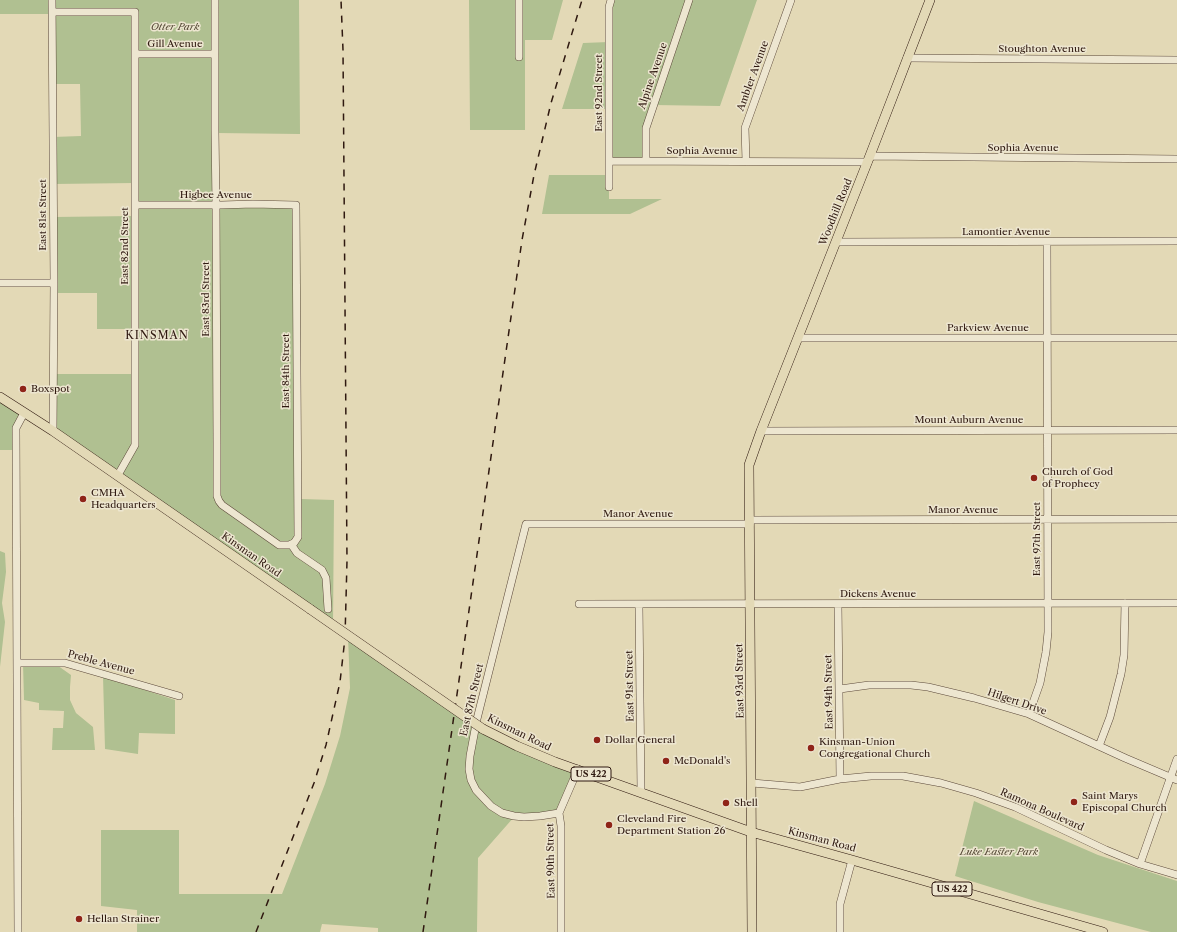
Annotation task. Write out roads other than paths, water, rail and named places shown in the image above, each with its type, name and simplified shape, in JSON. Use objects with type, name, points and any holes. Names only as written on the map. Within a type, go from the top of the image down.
[{"type":"main road","name":"Woodhill Road","points":[[761,431],[869,159],[930,0]]},
{"type":"main road","name":"Kinsman Road","points":[[0,397],[53,431],[483,728],[517,746],[555,762],[751,832],[852,860],[1083,929],[1103,932]]},
{"type":"main road","name":"East 93rd Street","points":[[752,932],[750,466],[761,431]]},
{"type":"street","name":"East 81st Street","points":[[52,0],[54,283],[53,431]]},
{"type":"street","name":"East 83rd Street","points":[[215,0],[218,496],[222,505],[279,545],[291,544]]},
{"type":"street","points":[[519,0],[520,57]]},
{"type":"street","name":"East 92nd Street","points":[[609,187],[609,14],[611,0]]},
{"type":"street","name":"Alpine Avenue","points":[[646,161],[646,128],[689,0]]},
{"type":"street","name":"Ambler Avenue","points":[[746,161],[745,128],[791,0]]},
{"type":"street","name":"East 82nd Street","points":[[52,12],[135,12],[135,445],[118,476]]},
{"type":"street","name":"Gill Avenue","points":[[135,54],[215,54]]},
{"type":"street","name":"Stoughton Avenue","points":[[907,58],[1177,60]]},
{"type":"street","name":"Sophia Avenue","points":[[609,161],[1177,159]]},
{"type":"street","name":"Higbee Avenue","points":[[135,205],[296,205]]},
{"type":"street","name":"East 84th Street","points":[[291,544],[294,543],[298,536],[296,205]]},
{"type":"street","name":"Lamontier Avenue","points":[[836,242],[1177,241]]},
{"type":"street","name":"East 97th Street","points":[[1029,714],[1040,683],[1048,632],[1047,242]]},
{"type":"street","points":[[0,283],[54,283]]},
{"type":"street","name":"Parkview Avenue","points":[[798,338],[1177,338]]},
{"type":"street","points":[[18,932],[16,428],[24,413]]},
{"type":"street","name":"Mount Auburn Avenue","points":[[761,431],[1177,430]]},
{"type":"street","name":"Manor Avenue","points":[[526,524],[1177,519]]},
{"type":"street","name":"East 87th Street","points":[[526,524],[477,719],[469,769],[471,780],[476,790],[491,806],[502,813],[524,817],[559,813]]},
{"type":"street","points":[[291,544],[297,553],[322,570],[326,578],[328,609]]},
{"type":"street","points":[[1099,746],[1110,717],[1121,674],[1124,655],[1125,603]]},
{"type":"street","name":"Dickens Avenue","points":[[578,604],[1177,603]]},
{"type":"street","name":"East 94th Street","points":[[838,604],[840,779]]},
{"type":"street","name":"East 91st Street","points":[[639,605],[641,792]]},
{"type":"street","name":"Preble Avenue","points":[[17,663],[65,663],[178,696]]},
{"type":"street","name":"Hilgert Drive","points":[[840,689],[869,685],[922,687],[974,698],[1029,714],[1174,779]]},
{"type":"street","points":[[1140,864],[1174,779],[1177,759]]},
{"type":"street","name":"East 90th Street","points":[[561,932],[561,826],[559,813],[578,769]]},
{"type":"street","name":"Ramona Boulevard","points":[[752,784],[800,787],[840,779],[871,776],[903,776],[948,785],[1015,807],[1099,847],[1140,864],[1177,875]]},
{"type":"street","points":[[840,932],[840,904],[852,860]]},
{"type":"railway","points":[[256,932],[314,783],[326,745],[340,682],[345,638],[347,561],[343,50],[341,0]]},
{"type":"railway","points":[[423,932],[522,240],[534,175],[551,103],[582,0]]},
{"type":"place","name":"Boxspot","points":[[23,389]]},
{"type":"place","name":"Church of God of Prophecy","points":[[1034,478]]},
{"type":"place","name":"CMHA Headquarters","points":[[83,499]]},
{"type":"place","name":"Dollar General","points":[[597,740]]},
{"type":"place","name":"Kinsman-Union Congregational Church","points":[[811,748]]},
{"type":"place","name":"McDonald's","points":[[666,761]]},
{"type":"place","name":"Saint Marys Episcopal Church","points":[[1074,802]]},
{"type":"place","name":"Shell","points":[[726,803]]},
{"type":"place","name":"Cleveland Fire Department Station 26","points":[[609,825]]},
{"type":"place","name":"Hellan Strainer","points":[[79,919]]},
{"type":"district","name":"KINSMAN","points":[[157,336]]},
{"type":"park label","name":"Otter Park","points":[[175,27]]},
{"type":"park label","name":"Luke Easter Park","points":[[999,852]]}]
